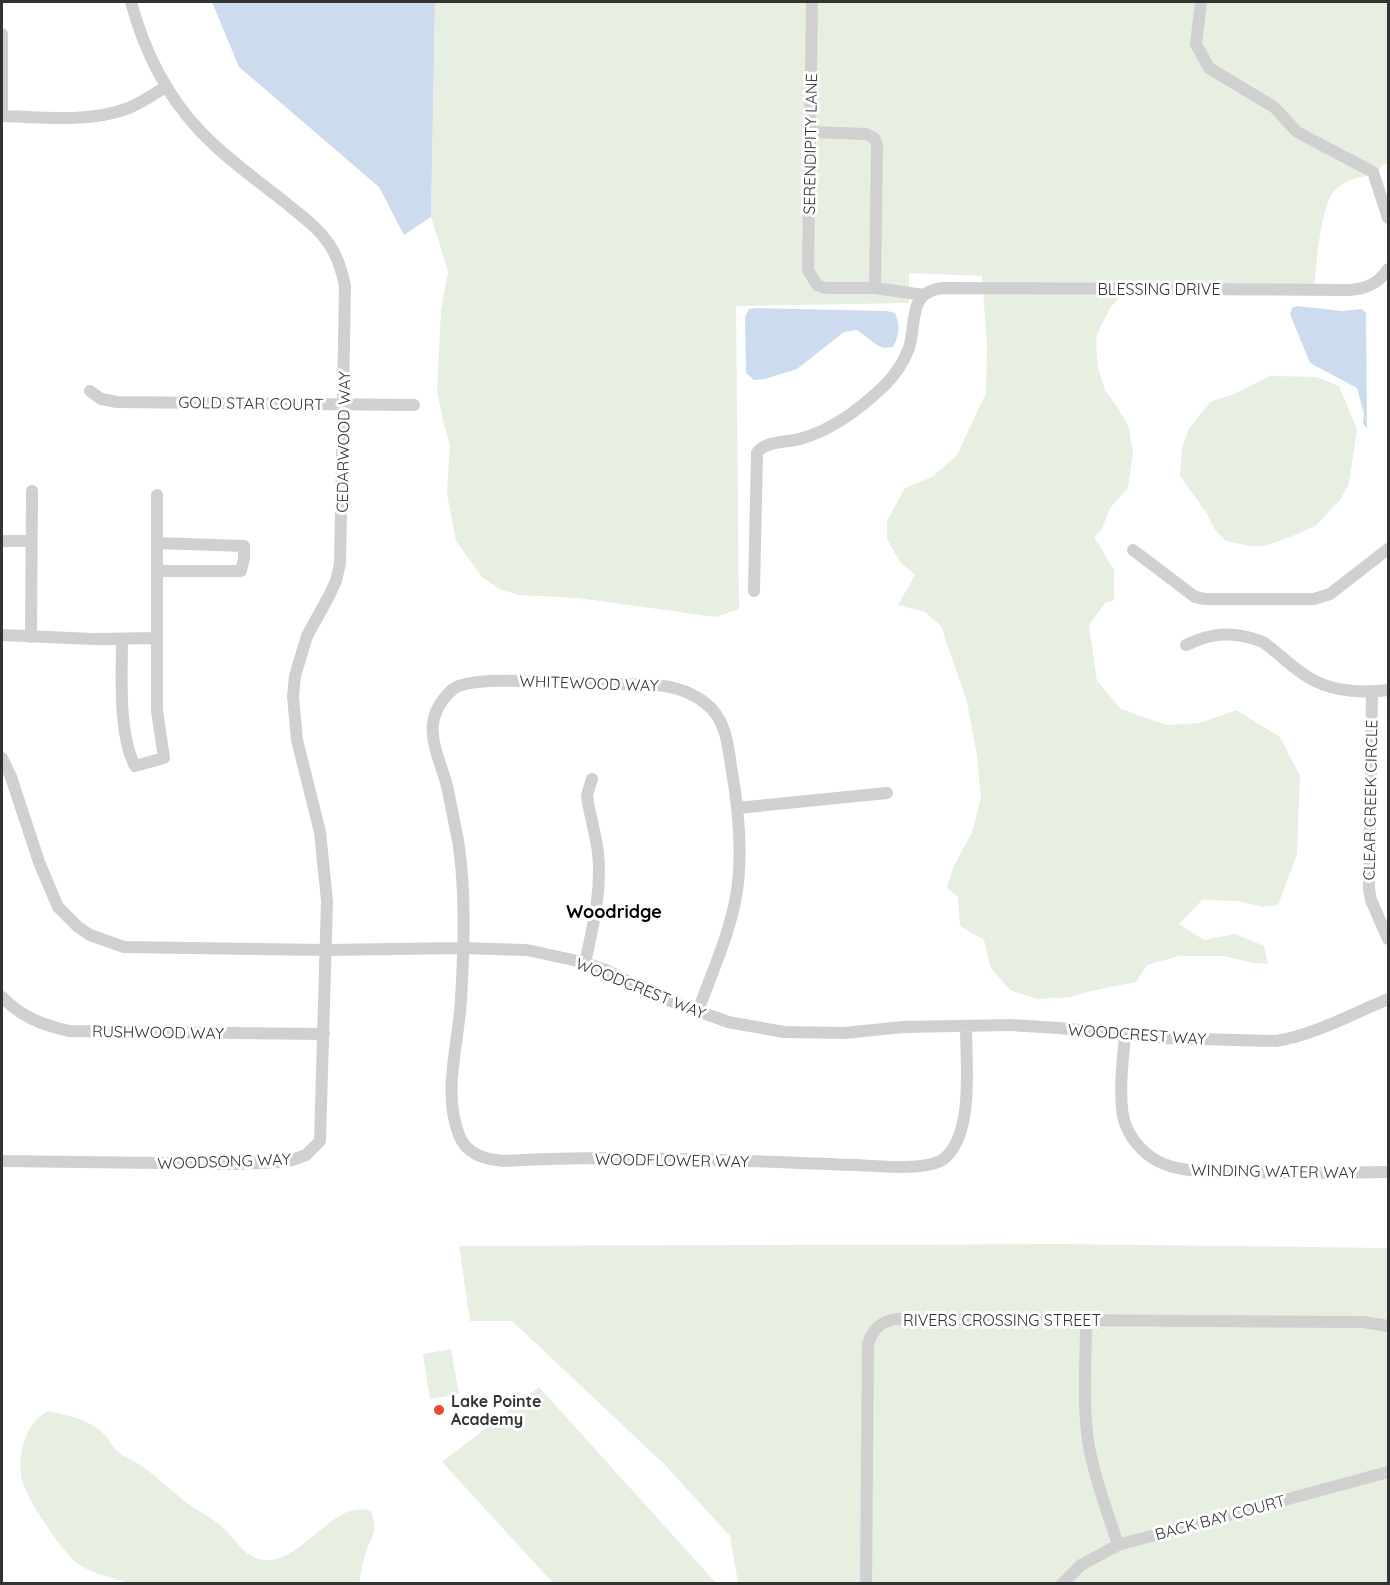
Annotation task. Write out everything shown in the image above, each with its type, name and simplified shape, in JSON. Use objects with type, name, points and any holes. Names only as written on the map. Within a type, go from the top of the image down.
[{"type":"street","name":"CEDARWOOD WAY","points":[[131,2],[148,51],[166,87],[202,133],[222,152],[313,226],[335,252],[343,274],[346,299],[340,564],[336,581],[307,636],[298,666],[293,697],[297,740],[317,822],[324,864],[327,950]]},
{"type":"street","name":"SERENDIPITY LANE","points":[[812,2],[808,270],[817,285]]},
{"type":"street","points":[[1201,2],[1196,44],[1209,68],[1274,107],[1297,132],[1373,172],[1389,218]]},
{"type":"street","points":[[2,34],[2,116],[86,117],[107,114],[136,105],[166,87]]},
{"type":"street","points":[[810,132],[866,134],[874,138],[877,145],[875,288]]},
{"type":"street","name":"BLESSING DRIVE","points":[[817,285],[825,288],[875,288],[923,295],[934,289],[944,288],[1350,290],[1363,289],[1375,284],[1389,269]]},
{"type":"street","points":[[754,591],[757,453],[763,446],[800,440],[827,429],[855,410],[884,385],[905,357],[911,341],[915,310],[923,295]]},
{"type":"street","name":"GOLD STAR COURT","points":[[90,391],[101,399],[117,402],[414,405]]},
{"type":"street","points":[[31,637],[32,491]]},
{"type":"street","points":[[122,639],[122,706],[129,756],[135,766],[164,758],[157,711],[157,495]]},
{"type":"street","points":[[2,540],[31,541]]},
{"type":"street","points":[[157,543],[244,546],[241,571],[157,571]]},
{"type":"street","points":[[1133,550],[1195,597],[1205,599],[1314,599],[1330,594],[1389,549]]},
{"type":"street","points":[[1186,645],[1205,636],[1218,634],[1256,639],[1314,681],[1328,687],[1372,692],[1389,690]]},
{"type":"street","points":[[2,635],[157,638]]},
{"type":"street","name":"WHITEWOOD WAY","points":[[462,948],[463,898],[459,847],[446,784],[433,742],[432,729],[437,710],[446,697],[458,686],[514,681],[651,683],[685,692],[705,703],[721,721],[727,737],[738,808],[739,866],[734,905],[719,956],[698,1011]]},
{"type":"street","name":"CLEAR CREEK CIRCLE","points":[[1372,692],[1369,889],[1371,900],[1389,939]]},
{"type":"street","name":"WOODCREST WAY","points":[[2,758],[11,777],[51,894],[64,915],[90,935],[105,942],[139,948],[527,950],[585,963],[632,982],[657,996],[740,1025],[795,1033],[844,1033],[903,1027],[966,1026],[1059,1028],[1163,1038],[1276,1041],[1288,1039],[1389,999]]},
{"type":"street","points":[[585,963],[596,914],[599,886],[597,847],[587,795],[592,779]]},
{"type":"street","points":[[738,808],[887,793]]},
{"type":"street","name":"WOODFLOWER WAY","points":[[462,948],[461,1000],[453,1078],[453,1110],[459,1135],[464,1144],[471,1152],[486,1159],[503,1161],[615,1157],[877,1166],[922,1166],[937,1163],[948,1156],[955,1146],[964,1118],[966,1026]]},
{"type":"street","name":"WOODSONG WAY","points":[[2,1161],[235,1164],[279,1162],[301,1158],[311,1152],[320,1141],[327,950]]},
{"type":"street","name":"RUSHWOOD WAY","points":[[2,997],[22,1015],[36,1022],[69,1030],[324,1035]]},
{"type":"street","name":"WINDING WATER WAY","points":[[1125,1035],[1122,1076],[1124,1124],[1137,1144],[1156,1161],[1187,1170],[1290,1173],[1389,1172]]},
{"type":"street","name":"RIVERS CROSSING STREET","points":[[866,1584],[868,1344],[877,1326],[895,1319],[1364,1322],[1389,1326]]},
{"type":"street","points":[[1086,1320],[1086,1419],[1089,1445],[1094,1471],[1118,1545]]},
{"type":"street","name":"BACK BAY COURT","points":[[1062,1584],[1081,1565],[1118,1545],[1389,1472]]},
{"type":"shaded area","points":[[435,2],[1388,2],[1388,163],[1382,165],[1376,175],[1350,180],[1336,189],[1331,197],[1326,208],[1320,236],[1314,290],[1124,293],[1110,308],[1097,334],[1098,368],[1105,390],[1129,428],[1133,453],[1128,488],[1110,508],[1101,531],[1094,537],[1114,570],[1114,600],[1105,603],[1089,625],[1097,681],[1121,709],[1166,725],[1200,723],[1236,710],[1280,737],[1300,776],[1297,854],[1278,905],[1262,907],[1238,901],[1202,900],[1179,924],[1204,940],[1235,934],[1264,946],[1268,964],[1224,956],[1179,956],[1147,965],[1136,982],[1071,997],[1037,999],[1010,990],[990,967],[984,940],[960,926],[958,897],[947,888],[953,868],[972,832],[981,797],[977,756],[967,702],[941,626],[925,612],[898,605],[915,575],[900,562],[887,539],[887,521],[905,488],[932,477],[957,455],[986,393],[987,344],[982,276],[909,273],[909,303],[736,306],[739,609],[716,617],[578,598],[518,595],[498,588],[482,577],[456,541],[447,494],[450,445],[437,391],[441,311],[448,271],[431,217]]},
{"type":"shaded area","points":[[1270,376],[1317,377],[1339,386],[1357,429],[1349,484],[1340,500],[1315,526],[1264,546],[1250,546],[1226,541],[1215,530],[1206,512],[1180,476],[1182,447],[1189,429],[1210,402],[1234,394]]},
{"type":"shaded area","points":[[1060,1244],[1388,1248],[1388,1583],[738,1583],[730,1536],[664,1464],[512,1321],[470,1321],[459,1246]]},
{"type":"shaded area","points":[[451,1349],[459,1394],[430,1399],[423,1354]]},
{"type":"shaded area","points":[[539,1387],[716,1583],[553,1583],[442,1462]]},
{"type":"shaded area","points":[[48,1411],[72,1416],[100,1430],[119,1453],[146,1469],[187,1503],[217,1523],[242,1549],[258,1559],[273,1560],[288,1554],[343,1514],[357,1509],[371,1511],[374,1529],[359,1583],[131,1583],[84,1568],[63,1548],[45,1523],[23,1484],[20,1466],[25,1439],[34,1422]]},
{"type":"water","points":[[212,2],[435,2],[431,217],[404,235],[379,187],[239,67]]},
{"type":"water","points":[[1297,306],[1342,311],[1362,309],[1366,313],[1367,428],[1363,424],[1364,414],[1357,388],[1310,363],[1290,314],[1292,308]]},
{"type":"water","points":[[749,309],[887,311],[895,313],[898,334],[893,347],[884,348],[857,330],[844,332],[797,369],[754,380],[746,373],[745,317]]},
{"type":"place","name":"Lake Pointe Academy","points":[[439,1410]]},
{"type":"district","name":"Woodridge","points":[[614,912]]}]
